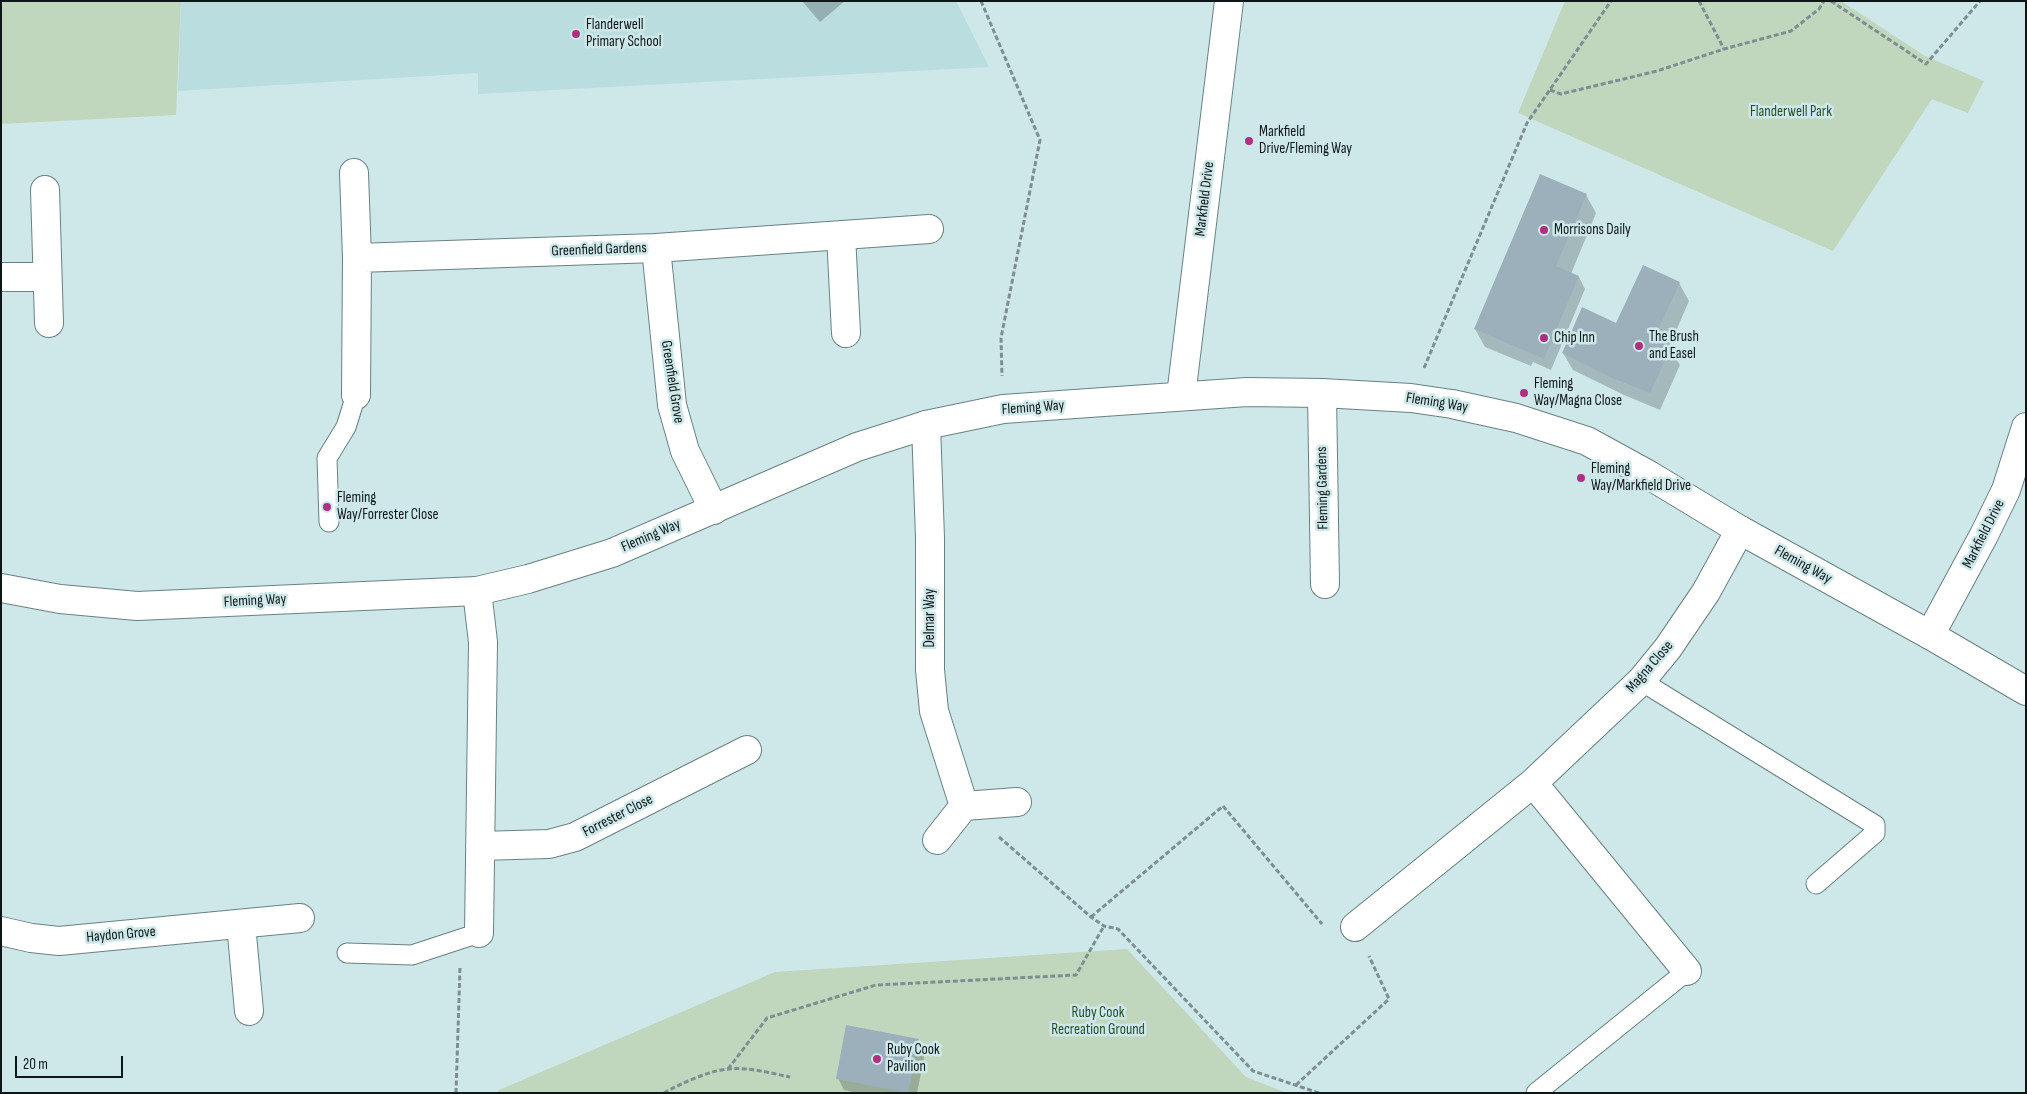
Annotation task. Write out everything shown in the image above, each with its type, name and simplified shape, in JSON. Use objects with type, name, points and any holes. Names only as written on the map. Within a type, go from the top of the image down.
[{"type":"street","name":"Markfield Drive","points":[[1181,396],[1228,1]]},
{"type":"street","points":[[354,172],[356,395]]},
{"type":"street","points":[[45,190],[49,323]]},
{"type":"street","name":"Greenfield Gardens","points":[[356,258],[656,248],[929,229]]},
{"type":"street","points":[[841,235],[846,333]]},
{"type":"street","name":"Greenfield Grove","points":[[656,248],[672,405],[685,451],[714,510]]},
{"type":"street","points":[[1,277],[11,279],[47,277]]},
{"type":"street","name":"Fleming Way","points":[[1,588],[60,599],[138,606],[477,591],[528,579],[612,553],[857,447],[926,425],[1003,409],[1247,392],[1322,393],[1411,398],[1452,404],[1516,418],[1587,441],[1649,475],[1740,530],[1930,635],[2026,691]]},
{"type":"street","name":"Fleming Gardens","points":[[1322,393],[1325,584]]},
{"type":"street","name":"Delmar Way","points":[[926,425],[930,538],[930,670],[934,712],[964,806]]},
{"type":"street","name":"Markfield Drive","points":[[1930,635],[2006,490],[2024,437]]},
{"type":"street","name":"Magna Close","points":[[1355,927],[1533,783],[1642,681],[1668,648],[1706,592],[1740,530]]},
{"type":"street","points":[[470,936],[480,846],[483,642],[477,591]]},
{"type":"street","name":"Forrester Close","points":[[480,846],[549,844],[575,837],[747,750]]},
{"type":"street","points":[[1533,783],[1687,971]]},
{"type":"street","points":[[937,840],[964,806],[1017,802]]},
{"type":"street","name":"Haydon Grove","points":[[1,931],[30,938],[59,941],[300,918]]},
{"type":"street","points":[[241,924],[249,1012]]},
{"type":"lane","points":[[329,522],[327,458],[346,427],[356,395]]},
{"type":"lane","points":[[1642,681],[1874,825],[1875,833],[1816,884]]},
{"type":"lane","points":[[348,954],[412,955],[470,936]]},
{"type":"lane","points":[[1536,1093],[1687,971]]},
{"type":"path","points":[[981,1],[1040,140],[1001,338],[1003,409]]},
{"type":"path","points":[[1699,1],[1724,49]]},
{"type":"path","points":[[1550,90],[1561,94],[1657,72],[1724,49],[1791,31],[1819,9],[1824,1]]},
{"type":"path","points":[[1831,1],[1926,64],[1980,1]]},
{"type":"path","points":[[1411,398],[1527,123],[1610,2]]},
{"type":"path","points":[[964,806],[1091,917],[1104,926],[1118,929],[1253,1071],[1319,1093]]},
{"type":"path","points":[[1091,917],[1223,806],[1323,925],[1355,927],[1389,999],[1296,1085]]},
{"type":"path","points":[[728,1069],[767,1018],[876,985],[1076,975],[1104,926]]},
{"type":"path","points":[[456,1093],[470,936]]},
{"type":"path","points":[[664,1093],[704,1076],[728,1069],[754,1070],[790,1078]]},
{"type":"shaded area","name":"Flanderwell Primary School","points":[[181,1],[956,1],[989,67],[478,94],[478,73],[178,91]]},
{"type":"green space","points":[[1,1],[181,1],[176,115],[1,124]]},
{"type":"green space","name":"Flanderwell Park","points":[[1565,1],[1841,1],[1925,56],[1984,81],[1968,113],[1932,99],[1833,251],[1518,113]]},
{"type":"green space","name":"Ruby Cook Recreation Ground","points":[[1127,949],[1246,1077],[1287,1093],[497,1093],[499,1090],[775,972]]},
{"type":"building","name":"Morrisons Daily","points":[[1540,174],[1587,194],[1556,266],[1579,276],[1544,359],[1474,329]]},
{"type":"building","points":[[1643,265],[1680,282],[1654,339],[1671,347],[1650,393],[1612,378],[1562,353],[1582,307],[1616,323]]},
{"type":"building","name":"Ruby Cook Pavilion","points":[[846,1025],[919,1039],[908,1093],[836,1079]]},
{"type":"place","name":"Flanderwell Primary School","points":[[576,34]]},
{"type":"place","name":"Markfield Drive/Fleming Way","points":[[1249,141]]},
{"type":"place","name":"Morrisons Daily","points":[[1544,230]]},
{"type":"place","name":"Chip Inn","points":[[1544,338]]},
{"type":"place","name":"The Brush and Easel","points":[[1639,346]]},
{"type":"place","name":"Fleming Way/Magna Close","points":[[1524,393]]},
{"type":"place","name":"Fleming Way/Markfield Drive","points":[[1581,478]]},
{"type":"place","name":"Fleming Way/Forrester Close","points":[[327,507]]},
{"type":"place","name":"Ruby Cook Pavilion","points":[[877,1059]]}]
